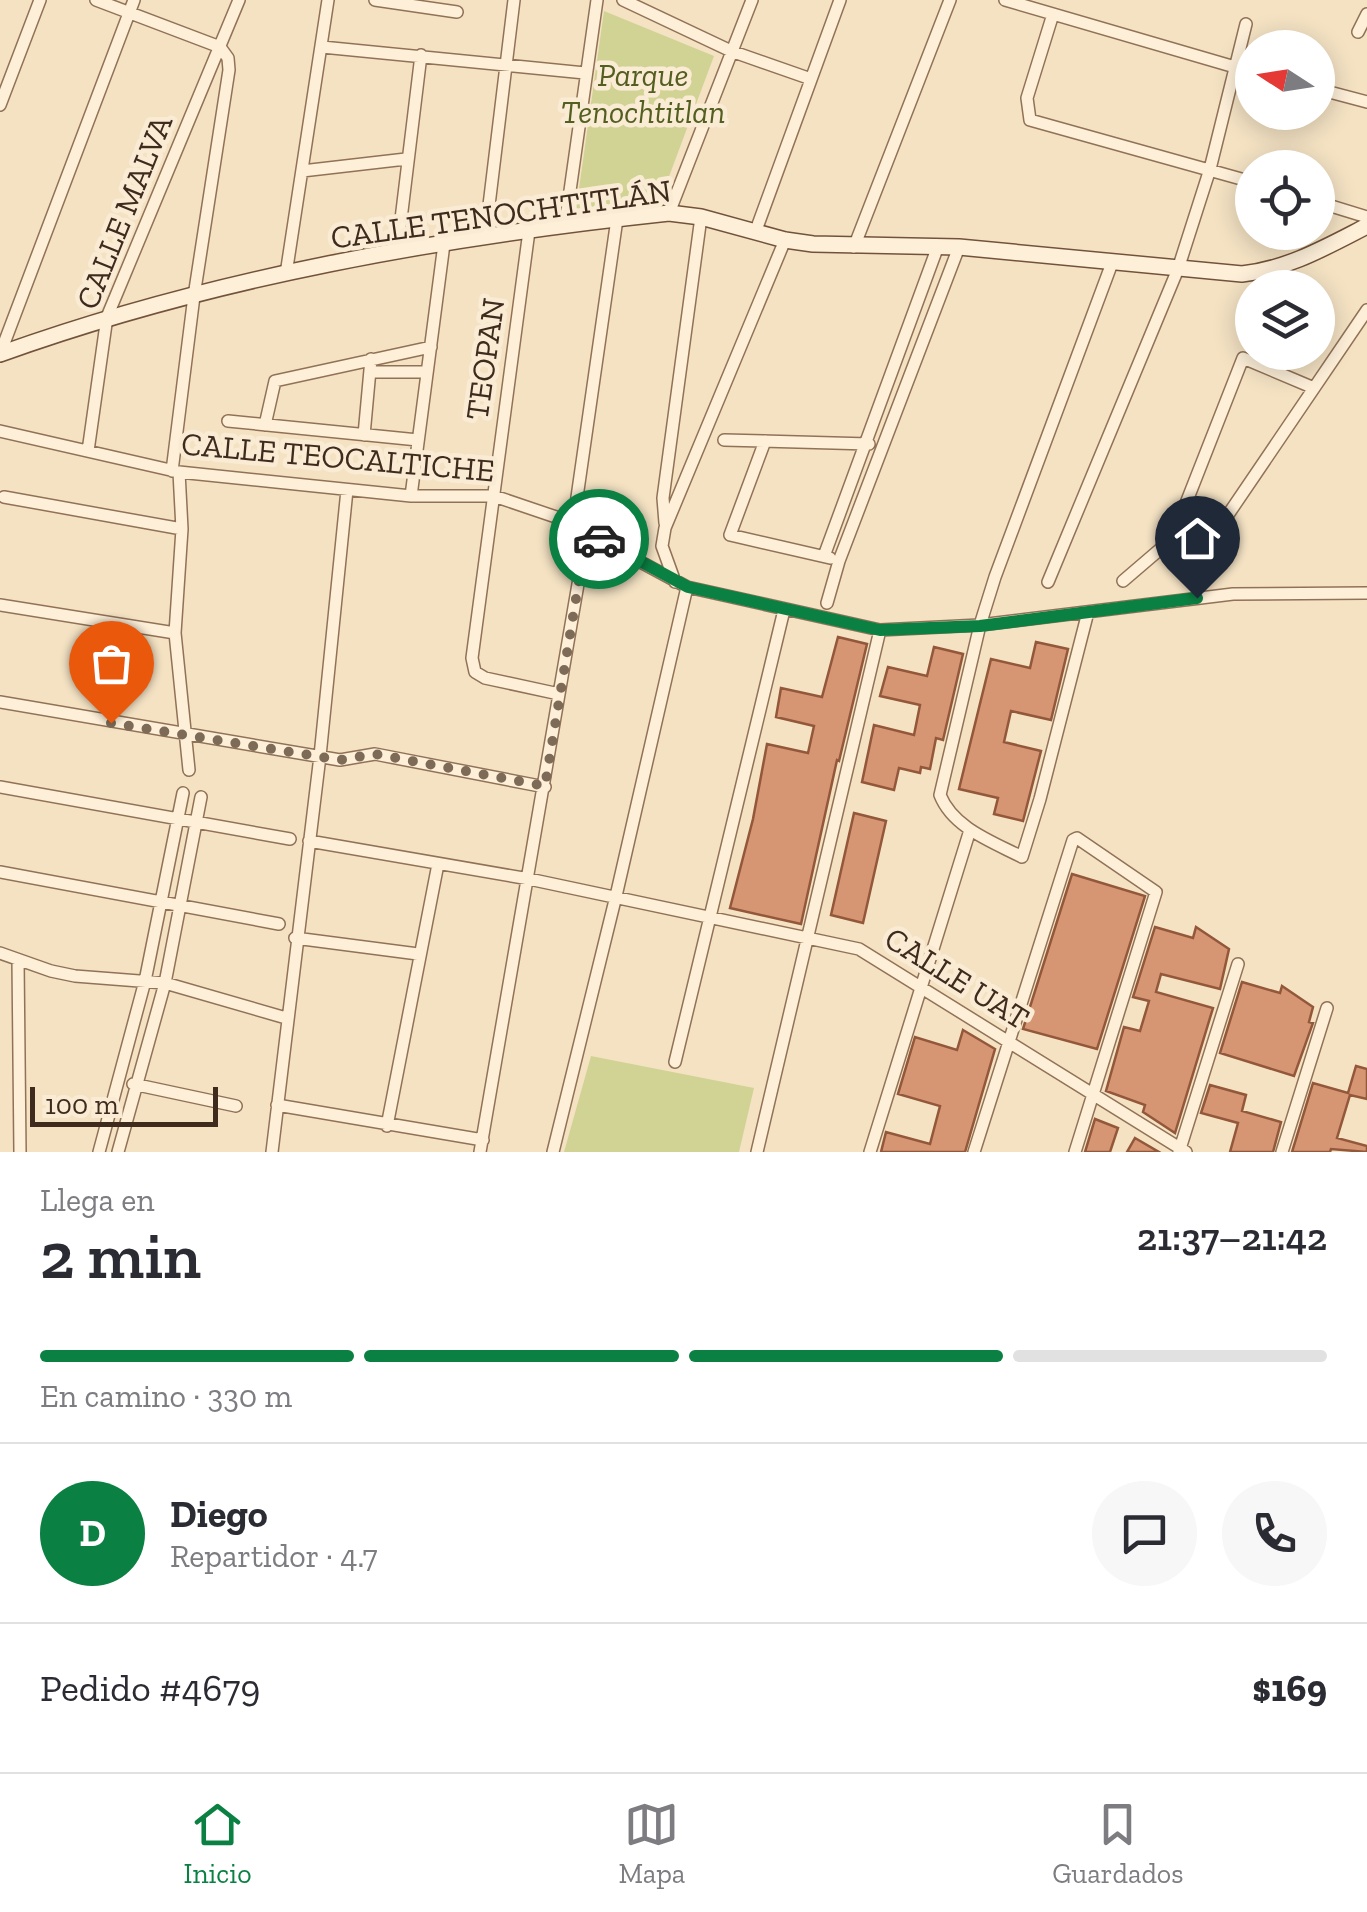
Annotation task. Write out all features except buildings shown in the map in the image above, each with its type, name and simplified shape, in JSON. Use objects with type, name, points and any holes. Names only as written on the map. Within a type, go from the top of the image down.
[{"type":"street","points":[[0,105],[40,0]]},
{"type":"street","points":[[96,0],[132,6],[220,47],[228,58],[194,296],[176,472],[182,529],[175,633],[189,770]]},
{"type":"street","name":"CALLE MALVA","points":[[88,451],[108,317],[239,0]]},
{"type":"street","points":[[286,274],[328,0]]},
{"type":"street","points":[[375,0],[456,12]]},
{"type":"street","points":[[485,238],[514,0]]},
{"type":"street","points":[[565,226],[597,0]]},
{"type":"street","points":[[623,0],[731,50],[811,80]]},
{"type":"street","points":[[670,213],[752,0]]},
{"type":"street","points":[[756,233],[840,0]]},
{"type":"street","points":[[854,247],[950,0]]},
{"type":"street","points":[[1004,0],[1235,68],[1210,168],[1178,269],[1048,582]]},
{"type":"street","points":[[0,354],[132,6]]},
{"type":"street","points":[[1053,14],[1026,98],[1030,120],[1235,176]]},
{"type":"street","points":[[1358,32],[1367,14]]},
{"type":"street","points":[[1244,30],[1246,24]]},
{"type":"street","points":[[322,47],[585,73]]},
{"type":"street","points":[[397,252],[421,55]]},
{"type":"street","points":[[1335,94],[1367,102]]},
{"type":"street","points":[[302,171],[406,160]]},
{"type":"street","points":[[1335,207],[1367,217]]},
{"type":"street","name":"CALLE TENOCHTITLÁN","points":[[0,354],[108,317],[286,274],[444,244],[670,213],[702,217],[785,240],[854,247],[958,247],[1242,274],[1270,271],[1298,261],[1367,226]]},
{"type":"street","points":[[666,528],[663,498],[702,217]]},
{"type":"street","points":[[573,525],[617,219]]},
{"type":"street","name":"TEOPAN","points":[[529,231],[472,658],[475,672],[484,678],[560,694]]},
{"type":"street","points":[[553,1152],[616,896],[681,584],[662,546],[666,528],[785,240]]},
{"type":"street","points":[[411,496],[444,244]]},
{"type":"street","points":[[824,556],[938,246]]},
{"type":"street","points":[[827,602],[958,247]]},
{"type":"street","points":[[1088,612],[1022,857],[970,830],[945,807],[940,795],[995,577],[1112,263]]},
{"type":"street","points":[[924,285],[942,292]]},
{"type":"street","points":[[1172,538],[1219,528],[1367,310]]},
{"type":"street","points":[[265,425],[276,380],[371,365],[431,348]]},
{"type":"street","points":[[1123,581],[1172,538],[1242,358],[1314,388]]},
{"type":"street","points":[[371,365],[428,372]]},
{"type":"street","points":[[364,435],[371,365]]},
{"type":"street","points":[[228,421],[418,440]]},
{"type":"street","name":"CALLE TEOCALTICHE","points":[[0,431],[176,472],[411,496],[494,496],[573,525],[681,584],[880,630],[980,626],[1233,594],[1367,594]]},
{"type":"street","points":[[724,440],[883,444]]},
{"type":"street","points":[[765,442],[730,535],[839,561]]},
{"type":"street","points":[[272,1152],[320,756],[347,490]]},
{"type":"street","points":[[4,498],[182,529]]},
{"type":"street","points":[[278,1106],[482,1146],[587,532]]},
{"type":"street","points":[[0,605],[175,633]]},
{"type":"street","points":[[675,1062],[784,610]]},
{"type":"street","points":[[757,1152],[880,630]]},
{"type":"street","points":[[0,702],[340,760],[375,754],[545,786]]},
{"type":"street","points":[[0,787],[290,839]]},
{"type":"street","points":[[99,1152],[146,981],[183,793]]},
{"type":"street","points":[[118,1152],[165,983],[201,797]]},
{"type":"street","points":[[870,1152],[970,830]]},
{"type":"street","points":[[974,1152],[1073,840],[1081,839],[1152,888],[1155,896],[1075,1152]]},
{"type":"street","name":"CALLE UAT","points":[[309,841],[616,896],[858,949],[1182,1151]]},
{"type":"street","points":[[387,1126],[438,864]]},
{"type":"street","points":[[0,872],[279,924]]},
{"type":"street","points":[[296,938],[418,954]]},
{"type":"street","points":[[0,953],[75,976],[165,983],[286,1018]]},
{"type":"street","points":[[18,960],[20,1152]]},
{"type":"street","points":[[1182,1151],[1238,964]]},
{"type":"street","points":[[1282,1152],[1326,1008]]},
{"type":"street","points":[[118,1082],[236,1106]]},
{"type":"green space","name":"Parque Tenochtitlan","points":[[604,11],[714,56],[658,206],[576,210]]},
{"type":"green space","points":[[591,1056],[754,1088],[739,1152],[564,1152]]},
{"type":"way so far","points":[[111,723],[340,760],[375,754],[545,786],[587,532],[599,539]]},
{"type":"route","points":[[599,539],[688,587],[880,630],[980,626],[1197,598]]}]
